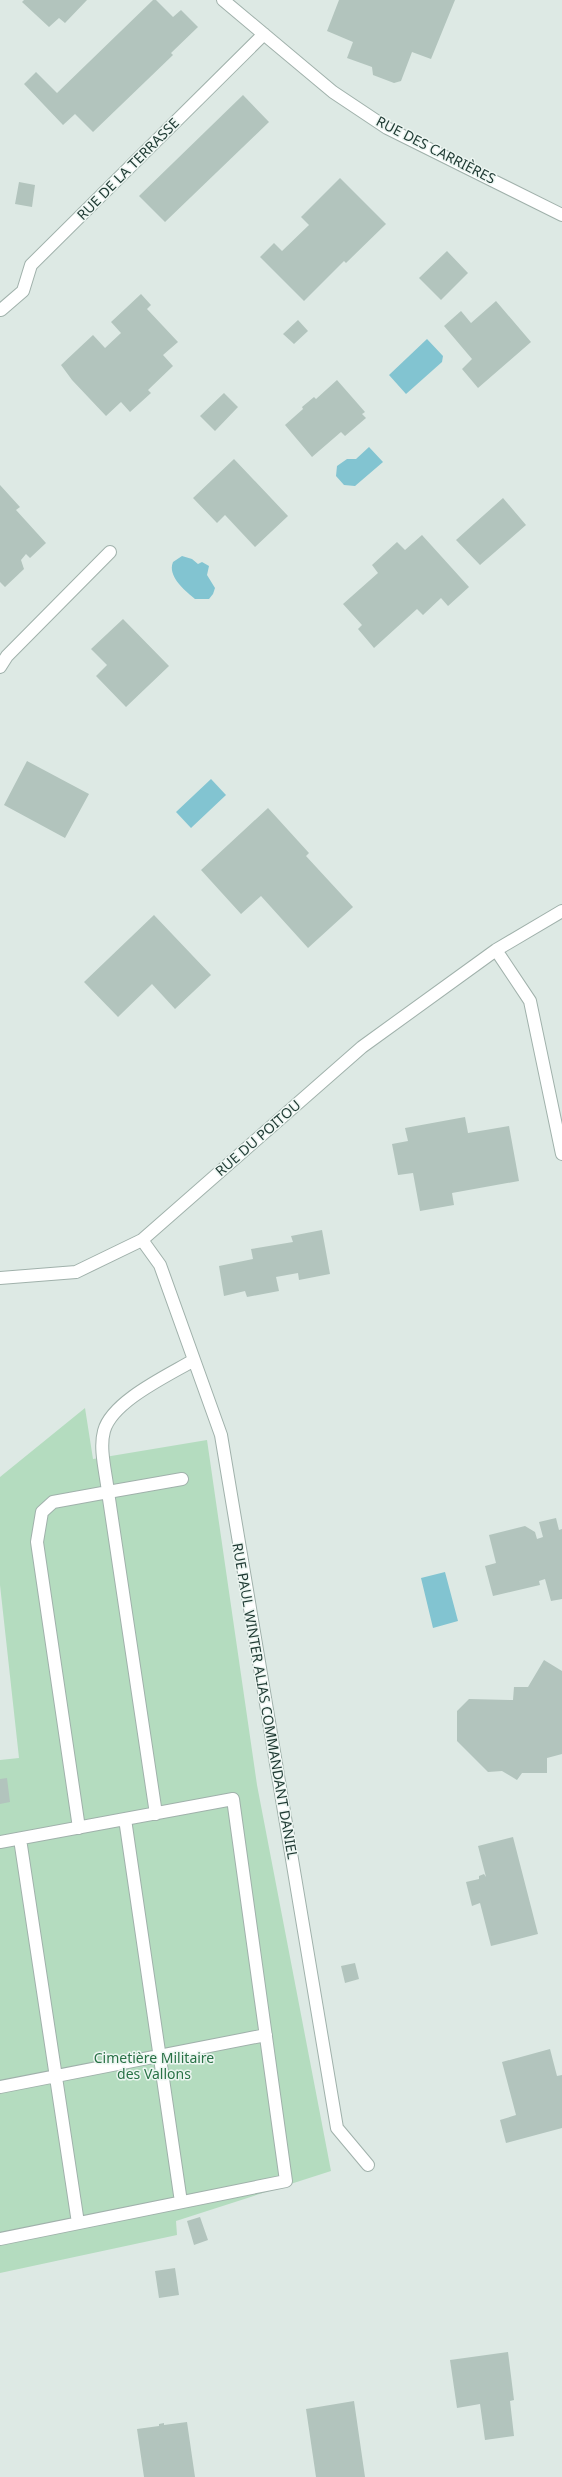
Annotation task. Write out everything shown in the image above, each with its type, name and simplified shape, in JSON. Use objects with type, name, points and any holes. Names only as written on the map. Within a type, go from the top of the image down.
[{"type":"street","name":"RUE DES CARRIÈRES","points":[[223,0],[333,92],[388,128],[562,215]]},
{"type":"street","name":"RUE DE LA TERRASSE","points":[[1,310],[23,290],[31,265],[264,34]]},
{"type":"street","points":[[0,667],[4,653],[110,552]]},
{"type":"street","name":"RUE DU POITOU","points":[[0,1278],[76,1272],[142,1240],[362,1046],[496,950],[562,911]]},
{"type":"street","points":[[496,950],[530,1002],[562,1154]]},
{"type":"street","name":"RUE PAUL WINTER ALIAS COMMANDANT DANIEL","points":[[142,1240],[160,1266],[221,1435],[337,2128],[368,2165]]},
{"type":"street","points":[[156,1814],[108,1492],[104,1457],[104,1431],[113,1413],[142,1391],[194,1360]]},
{"type":"street","points":[[79,1828],[37,1542],[42,1512],[53,1502],[182,1480]]},
{"type":"street","points":[[0,1842],[233,1799],[286,2181],[0,2239]]},
{"type":"street","points":[[125,1819],[181,2202]]},
{"type":"street","points":[[20,1839],[78,2223]]},
{"type":"street","points":[[0,2087],[266,2035]]},
{"type":"green space","name":"Cimetière Militaire des Vallons","points":[[85,1408],[93,1459],[207,1440],[257,1785],[331,2171],[176,2221],[177,2235],[0,2273],[0,1760],[19,1758],[0,1585],[0,1477]]},
{"type":"water","points":[[427,339],[443,356],[442,362],[406,394],[389,375]]},
{"type":"water","points":[[369,447],[383,462],[355,486],[344,485],[336,476],[337,466],[347,459],[356,459]]},
{"type":"water","points":[[182,556],[192,559],[198,564],[202,562],[209,566],[207,575],[215,588],[209,599],[195,599],[178,583],[172,573],[172,567],[173,562]]},
{"type":"water","points":[[211,779],[226,795],[191,828],[176,812]]},
{"type":"water","points":[[445,1572],[458,1621],[433,1628],[421,1578]]},
{"type":"building","points":[[24,0],[87,0],[65,23],[59,18],[49,27],[22,2]]},
{"type":"building","points":[[153,0],[156,0],[173,17],[181,10],[198,27],[171,53],[173,55],[93,132],[75,114],[63,125],[24,84],[36,72],[57,93]]},
{"type":"building","points":[[339,0],[455,0],[431,59],[412,52],[401,81],[394,83],[373,75],[372,67],[347,58],[353,42],[327,31]]},
{"type":"building","points":[[243,95],[269,122],[165,222],[139,196]]},
{"type":"building","points":[[340,178],[386,224],[346,263],[344,261],[304,301],[260,257],[274,243],[282,251],[309,225],[301,217]]},
{"type":"building","points":[[19,182],[35,185],[32,207],[15,204]]},
{"type":"building","points":[[447,251],[468,273],[441,300],[419,278]]},
{"type":"building","points":[[141,294],[151,305],[147,309],[178,342],[163,355],[173,366],[148,390],[151,393],[130,412],[121,402],[106,416],[72,380],[61,365],[93,335],[105,348],[121,333],[111,322]]},
{"type":"building","points":[[496,301],[531,342],[478,388],[462,369],[472,359],[444,326],[461,311],[471,323]]},
{"type":"building","points":[[298,320],[308,331],[294,344],[283,334]]},
{"type":"building","points":[[337,380],[365,412],[362,414],[366,418],[345,436],[341,432],[312,457],[285,425],[303,409],[302,407],[314,397],[316,399]]},
{"type":"building","points":[[224,393],[238,407],[215,431],[200,416]]},
{"type":"building","points":[[234,459],[288,516],[255,547],[225,515],[217,523],[193,498]]},
{"type":"building","points":[[0,485],[20,507],[16,510],[46,543],[30,558],[26,554],[21,560],[24,569],[5,587],[0,582]]},
{"type":"building","points":[[503,498],[526,525],[480,565],[456,540]]},
{"type":"building","points":[[422,535],[469,587],[448,606],[441,598],[423,615],[417,609],[374,648],[358,629],[362,625],[343,604],[378,573],[372,565],[397,542],[405,550]]},
{"type":"building","points":[[123,619],[169,666],[126,707],[96,676],[107,665],[91,649]]},
{"type":"building","points":[[27,761],[89,794],[65,838],[4,805]]},
{"type":"building","points":[[268,808],[309,853],[306,856],[353,907],[308,948],[261,896],[241,914],[201,870]]},
{"type":"building","points":[[154,915],[211,975],[175,1009],[152,984],[118,1017],[84,982]]},
{"type":"building","points":[[465,1117],[468,1133],[509,1126],[519,1181],[452,1193],[454,1205],[420,1211],[413,1173],[398,1175],[392,1144],[408,1141],[405,1128]]},
{"type":"building","points":[[322,1230],[330,1274],[299,1280],[298,1273],[276,1277],[279,1291],[247,1297],[245,1291],[224,1296],[219,1266],[253,1259],[251,1249],[293,1242],[291,1236]]},
{"type":"building","points":[[556,1518],[559,1530],[562,1529],[562,1599],[551,1601],[545,1579],[539,1581],[540,1585],[493,1596],[485,1566],[496,1563],[489,1535],[525,1526],[535,1532],[537,1539],[543,1537],[539,1522]]},
{"type":"building","points":[[544,1660],[562,1671],[562,1754],[547,1758],[547,1773],[522,1773],[517,1780],[502,1771],[488,1772],[457,1741],[457,1711],[469,1699],[513,1700],[514,1687],[528,1687]]},
{"type":"building","points":[[7,1778],[10,1802],[0,1804],[0,1779]]},
{"type":"building","points":[[513,1837],[538,1934],[491,1946],[480,1903],[472,1906],[466,1882],[479,1879],[479,1876],[484,1874],[486,1877],[478,1846]]},
{"type":"building","points":[[355,1963],[359,1979],[345,1983],[341,1966]]},
{"type":"building","points":[[550,2049],[557,2076],[562,2075],[562,2128],[506,2143],[500,2120],[516,2115],[502,2062]]},
{"type":"building","points":[[200,2217],[208,2240],[194,2245],[187,2221]]},
{"type":"building","points":[[175,2268],[179,2295],[159,2298],[155,2271]]},
{"type":"building","points":[[508,2352],[514,2400],[510,2401],[514,2436],[485,2440],[480,2404],[457,2408],[450,2360]]},
{"type":"building","points":[[354,2401],[365,2477],[316,2477],[306,2409]]},
{"type":"building","points":[[187,2422],[195,2477],[144,2477],[137,2429],[159,2426],[159,2424],[164,2423],[164,2425]]}]
